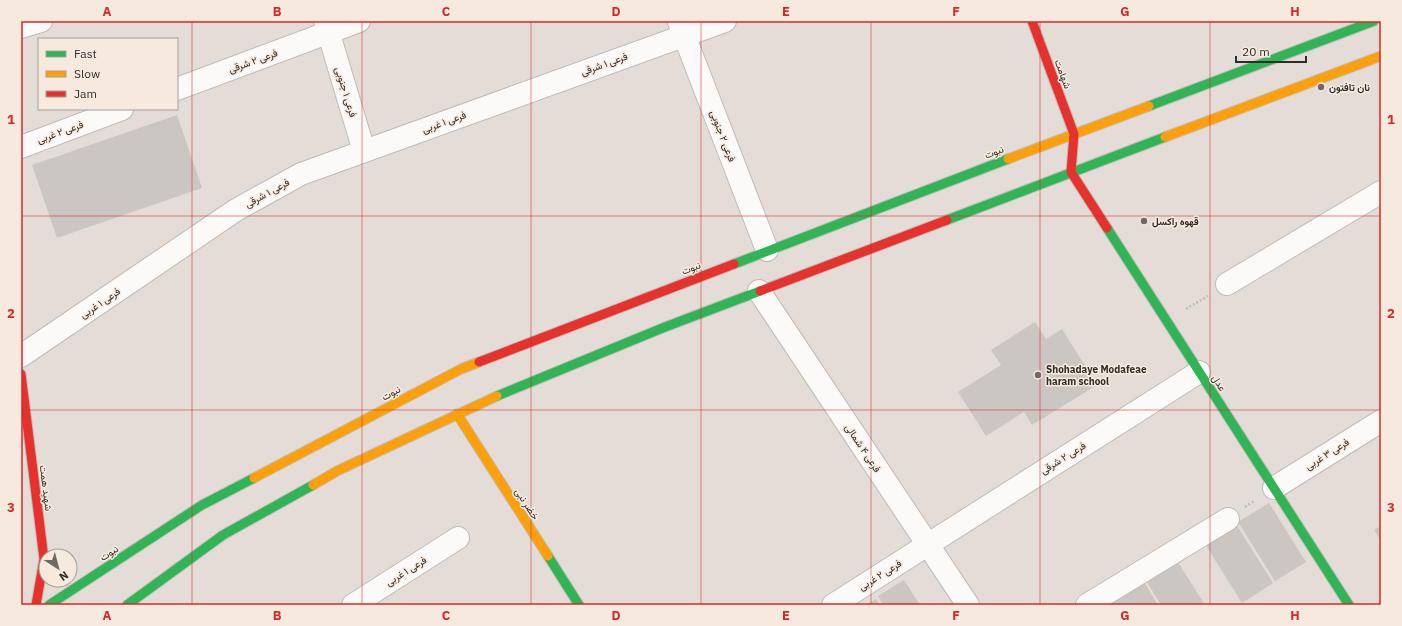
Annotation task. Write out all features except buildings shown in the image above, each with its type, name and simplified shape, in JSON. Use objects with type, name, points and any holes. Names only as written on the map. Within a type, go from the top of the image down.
[{"type":"main road","name":"شهامت","points":[[1032,21],[1074,134]]},
{"type":"main road","name":"نبوت","points":[[49,605],[202,505],[461,368],[768,250],[1374,21]]},
{"type":"main road","points":[[127,605],[223,535],[337,471],[494,396],[759,291],[1381,56]]},
{"type":"main road","points":[[1071,172],[1074,134]]},
{"type":"main road","name":"عدل","points":[[1071,172],[1349,605]]},
{"type":"main road","name":"شهید همت","points":[[21,374],[44,558],[36,605]]},
{"type":"main road","name":"خضر نبی","points":[[457,414],[579,605]]},
{"type":"street","points":[[21,27],[41,21]]},
{"type":"street","points":[[327,27],[359,21]]},
{"type":"street","points":[[682,28],[725,21]]},
{"type":"street","name":"فرعی ۲ شرقی","points":[[178,88],[327,27]]},
{"type":"street","name":"فرعی ۱ جنوبی","points":[[327,27],[364,151]]},
{"type":"street","name":"فرعی ۱ شرقی","points":[[524,93],[682,28]]},
{"type":"street","name":"فرعی ۲ جنوبی","points":[[682,28],[768,250]]},
{"type":"street","name":"فرعی ۱ غربی","points":[[364,151],[524,93]]},
{"type":"street","name":"فرعی ۲ غربی","points":[[21,147],[119,110]]},
{"type":"street","name":"فرعی ۱ شرقی","points":[[178,250],[236,210],[301,174],[364,151]]},
{"type":"street","points":[[1227,284],[1381,192]]},
{"type":"street","name":"فرعی ۱ غربی","points":[[21,356],[178,250]]},
{"type":"street","name":"فرعی ۴ شمالی","points":[[759,291],[968,605]]},
{"type":"street","name":"فرعی ۲ شرقی","points":[[928,545],[1199,372]]},
{"type":"street","name":"فرعی ۳ غربی","points":[[1274,488],[1381,421]]},
{"type":"street","points":[[1087,605],[1228,519]]},
{"type":"street","name":"فرعی ۱ غربی","points":[[352,605],[458,538]]},
{"type":"street","name":"فرعی ۲ غربی","points":[[833,605],[928,545]]},
{"type":"path","points":[[1167,321],[1227,284]]},
{"type":"path","points":[[1228,519],[1274,488]]},
{"type":"traffic: fast","points":[[1149,106],[1374,21]]},
{"type":"traffic: fast","points":[[947,220],[1165,137]]},
{"type":"traffic: fast","points":[[734,264],[1008,159]]},
{"type":"traffic: fast","points":[[1107,228],[1349,605]]},
{"type":"traffic: fast","points":[[497,396],[665,327],[760,291]]},
{"type":"traffic: fast","points":[[49,605],[202,505],[254,478]]},
{"type":"traffic: fast","points":[[127,605],[223,535],[313,485]]},
{"type":"traffic: fast","points":[[548,556],[579,605]]},
{"type":"traffic: slow","points":[[1165,137],[1381,56]]},
{"type":"traffic: slow","points":[[1008,159],[1149,106]]},
{"type":"traffic: slow","points":[[254,478],[461,369],[479,362]]},
{"type":"traffic: slow","points":[[313,485],[337,471],[497,396]]},
{"type":"traffic: slow","points":[[457,414],[548,556]]},
{"type":"traffic: jam","points":[[1032,21],[1074,134],[1071,172],[1107,228]]},
{"type":"traffic: jam","points":[[760,291],[947,220]]},
{"type":"traffic: jam","points":[[479,362],[734,264]]},
{"type":"traffic: jam","points":[[21,374],[44,559],[36,605]]},
{"type":"place","name":"نان تافتون","points":[[1321,87]]},
{"type":"place","name":"قهوه راکسل","points":[[1144,221]]},
{"type":"place","name":"Shohadaye Modafeae haram school","points":[[1038,375]]}]
